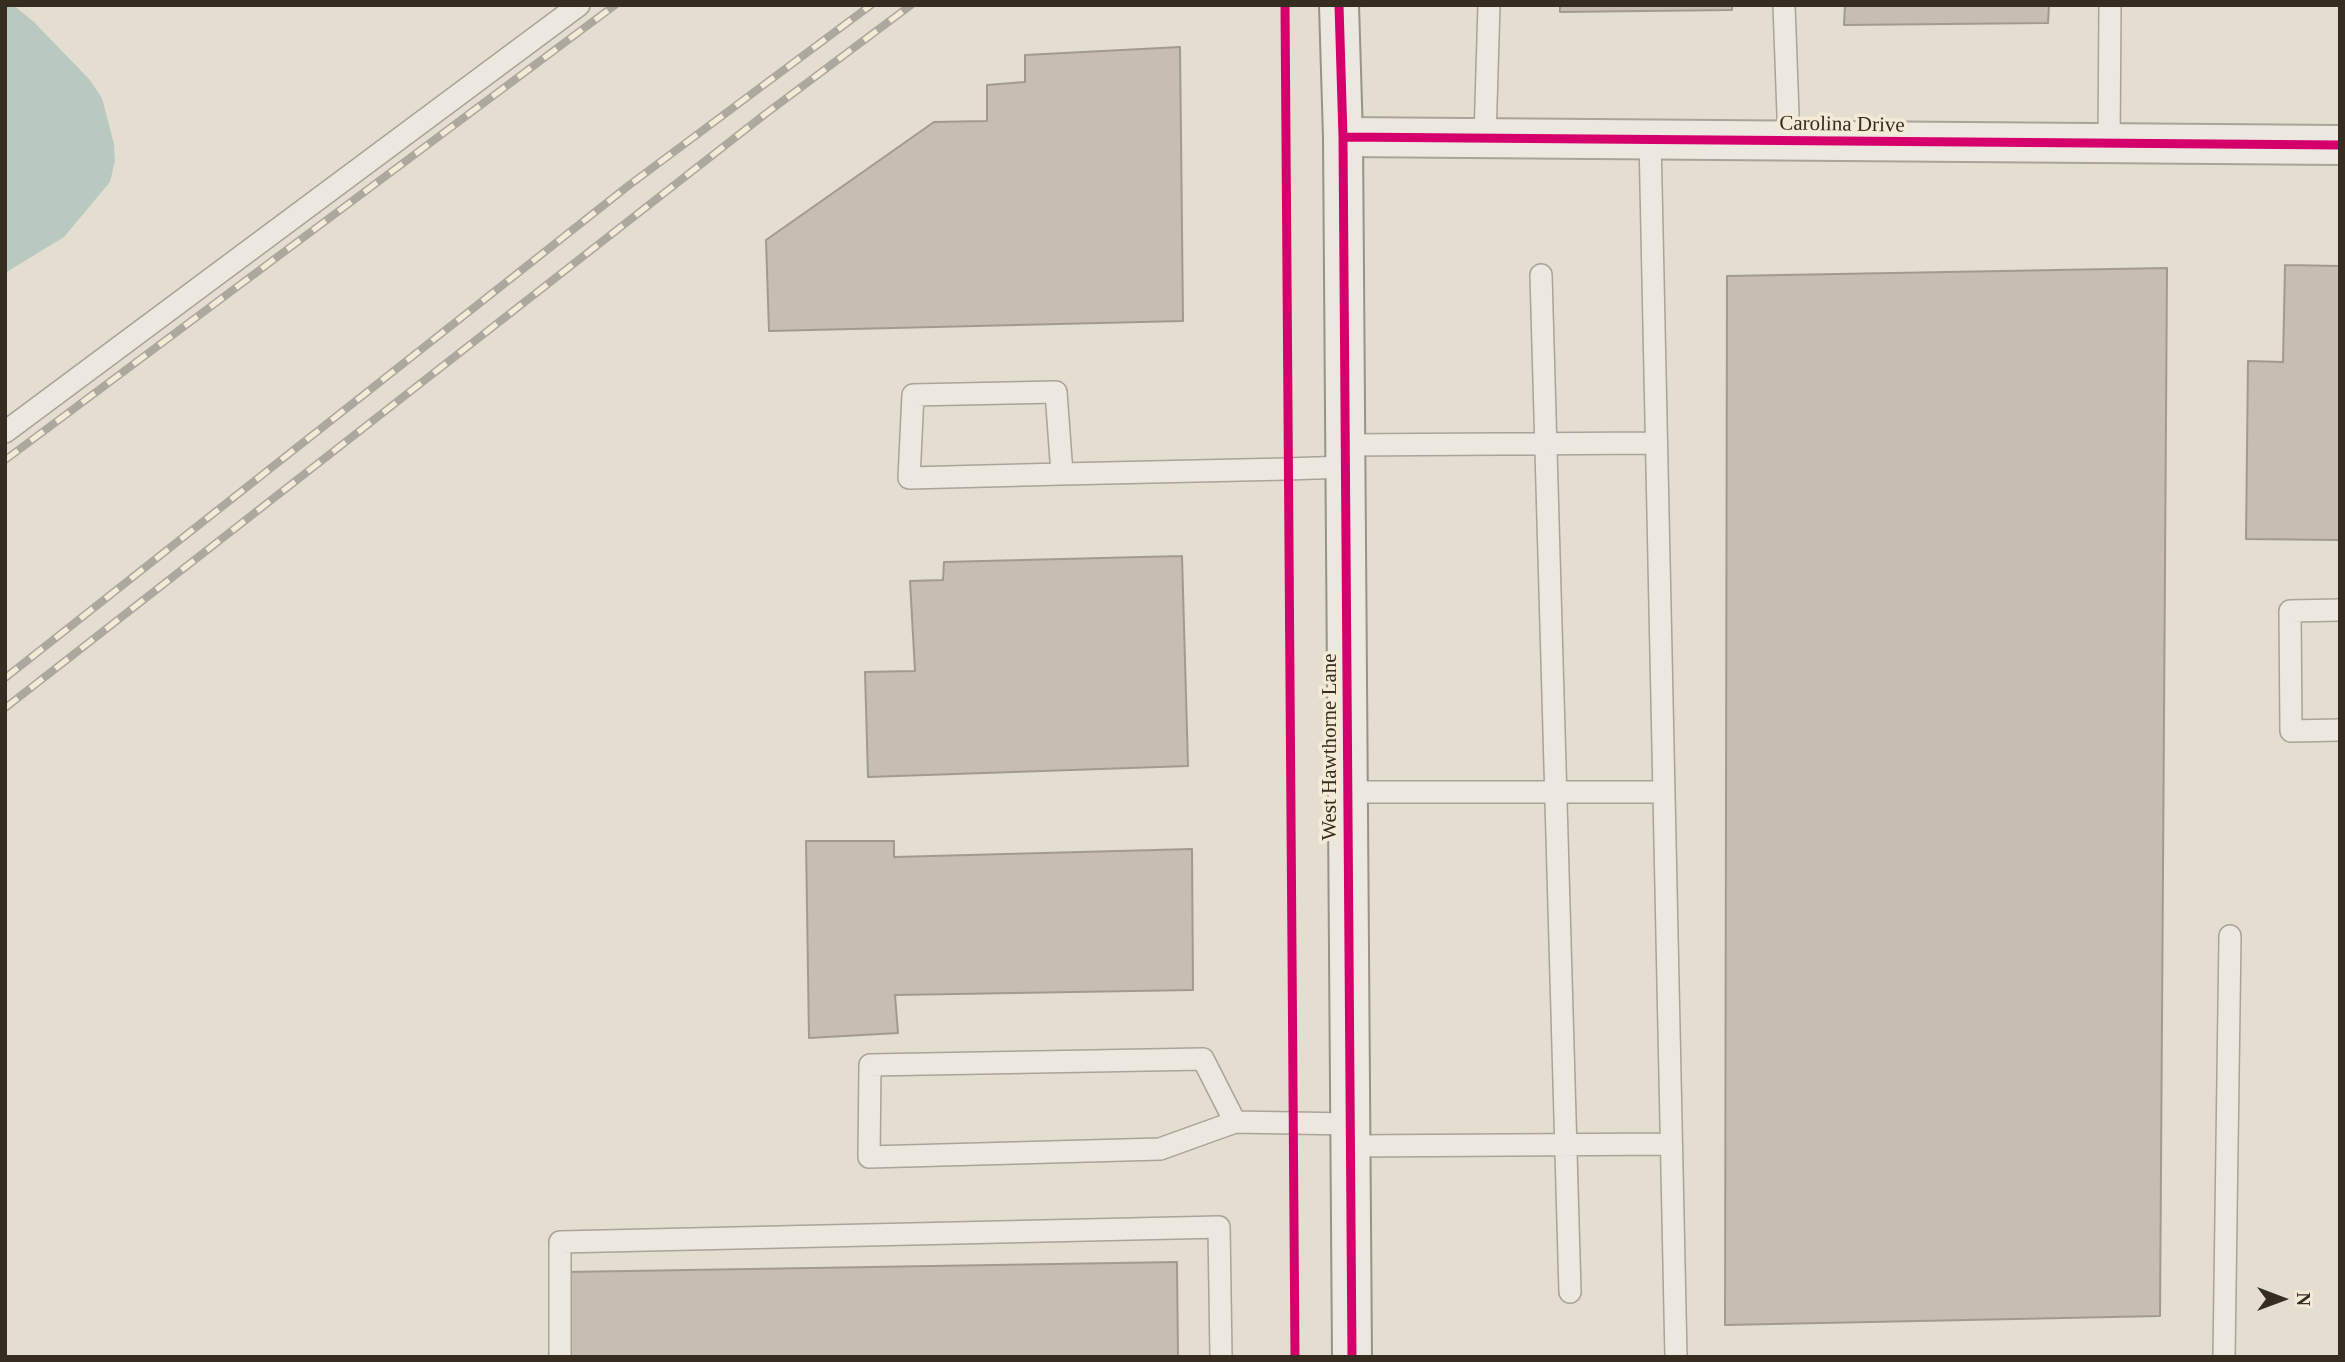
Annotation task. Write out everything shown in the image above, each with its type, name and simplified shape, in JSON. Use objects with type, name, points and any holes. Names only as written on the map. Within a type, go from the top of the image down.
[{"type":"street","name":"West Hawthorne Lane","points":[[1340,8],[1352,1357]]},
{"type":"street","name":"Carolina Drive","points":[[1343,137],[2340,145]]},
{"type":"lane","points":[[5,432],[579,5]]},
{"type":"lane","points":[[1485,138],[1489,5]]},
{"type":"lane","points":[[1784,5],[1789,142]]},
{"type":"lane","points":[[2109,144],[2110,5]]},
{"type":"lane","points":[[1650,138],[1676,1357]]},
{"type":"lane","points":[[1541,275],[1570,1292]]},
{"type":"lane","points":[[1062,474],[1056,392],[913,394],[909,478],[1062,474],[1546,443],[1656,443]]},
{"type":"lane","points":[[2340,610],[2290,611],[2291,731],[2340,730]]},
{"type":"lane","points":[[1348,792],[1664,792]]},
{"type":"lane","points":[[2224,1357],[2230,936]]},
{"type":"lane","points":[[1235,1122],[1203,1059],[870,1065],[869,1157],[1160,1149],[1235,1122],[1350,1135],[1565,1145],[1671,1144]]},
{"type":"lane","points":[[560,1357],[560,1242],[1219,1227],[1221,1357]]},
{"type":"shaded area","points":[[5,5],[13,5],[34,22],[89,79],[102,98],[114,144],[115,161],[110,182],[64,237],[5,273]]},
{"type":"building","points":[[1560,5],[1732,5],[1732,10],[1560,12]]},
{"type":"building","points":[[1845,5],[2049,5],[2048,23],[1844,25]]},
{"type":"building","points":[[1180,47],[1183,321],[769,331],[766,240],[934,122],[987,121],[987,85],[1025,82],[1025,55]]},
{"type":"building","points":[[2285,265],[2340,266],[2340,540],[2246,539],[2248,361],[2283,362]]},
{"type":"building","points":[[2167,268],[2160,1316],[1725,1325],[1727,276]]},
{"type":"building","points":[[1182,556],[1188,766],[868,777],[865,672],[915,671],[910,581],[943,580],[944,562]]},
{"type":"building","points":[[806,841],[894,841],[894,857],[1192,849],[1193,990],[895,995],[898,1033],[809,1038]]},
{"type":"building","points":[[1177,1262],[1178,1357],[568,1357],[566,1272]]},
{"type":"railway","points":[[5,460],[615,5]]},
{"type":"railway","points":[[5,678],[628,186],[871,5]]},
{"type":"railway","points":[[5,708],[764,115],[911,5]]},
{"type":"cycle path","points":[[1285,5],[1295,1357]]},
{"type":"cycle path","points":[[1339,5],[1343,137],[1352,1357]]},
{"type":"cycle path","points":[[1343,137],[2340,145]]}]
